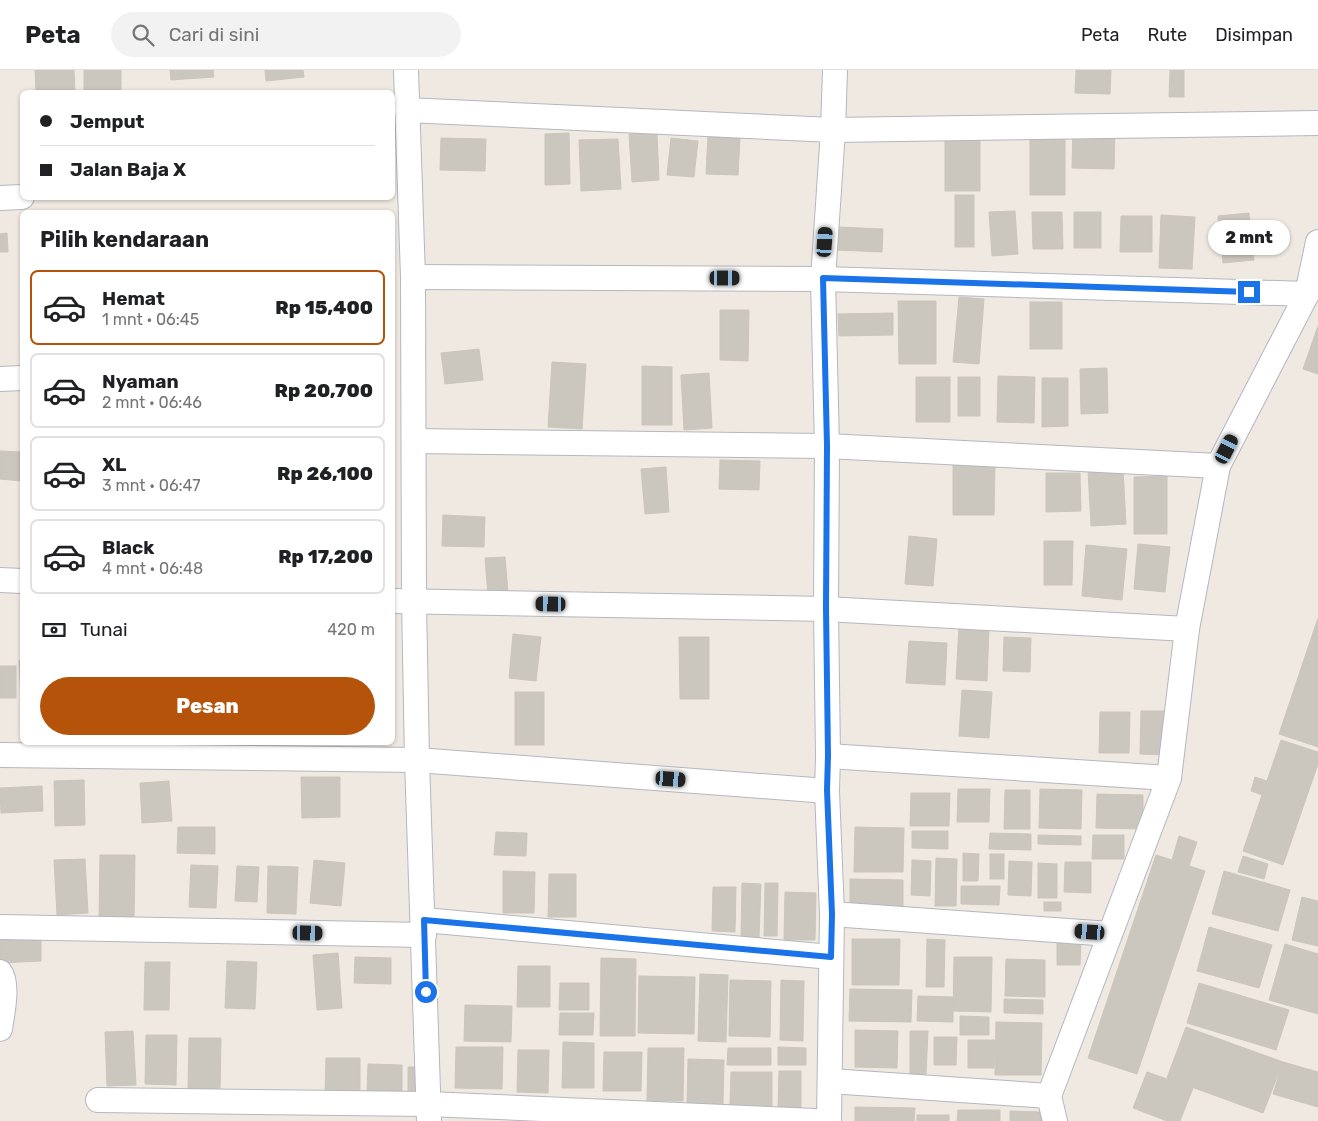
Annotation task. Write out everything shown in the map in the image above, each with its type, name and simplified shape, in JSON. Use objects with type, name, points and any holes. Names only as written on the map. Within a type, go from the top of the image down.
[{"type":"street","points":[[406,70],[407,110],[401,190],[413,277],[403,370],[414,441],[403,601],[417,760],[429,1112]]},
{"type":"street","points":[[830,1121],[832,914],[827,790],[827,446],[823,278],[835,70]]},
{"type":"street","points":[[407,110],[833,130],[1318,123]]},
{"type":"street","points":[[0,198],[20,198]]},
{"type":"street","points":[[1055,1121],[1049,1096],[1169,778],[1187,629],[1218,466],[1307,294],[1317,247]]},
{"type":"street","points":[[413,277],[823,278],[1307,294]]},
{"type":"street","points":[[0,379],[20,378]]},
{"type":"street","points":[[414,441],[827,446],[1218,466]]},
{"type":"street","points":[[0,580],[20,581]]},
{"type":"street","points":[[403,601],[826,608],[1187,629]]},
{"type":"street","points":[[0,755],[417,760],[827,790]]},
{"type":"street","points":[[828,756],[1169,778]]},
{"type":"street","points":[[832,914],[1110,934]]},
{"type":"street","points":[[0,927],[424,928],[831,957]]},
{"type":"street","points":[[0,972],[4,978],[5,986],[0,1029]]},
{"type":"street","points":[[830,1081],[1049,1096]]},
{"type":"street","points":[[98,1100],[429,1112],[815,1121]]},
{"type":"building","points":[[35,70],[74,70],[75,90],[36,90]]},
{"type":"building","points":[[84,70],[121,70],[121,90],[84,90]]},
{"type":"building","points":[[170,70],[213,70],[214,77],[171,80]]},
{"type":"building","points":[[265,70],[303,70],[304,77],[266,81]]},
{"type":"building","points":[[1076,70],[1111,70],[1110,94],[1075,93]]},
{"type":"building","points":[[1170,70],[1184,70],[1184,97],[1169,97]]},
{"type":"building","points":[[1073,127],[1115,128],[1114,169],[1072,168]]},
{"type":"building","points":[[1030,129],[1065,129],[1065,195],[1030,195]]},
{"type":"building","points":[[569,133],[570,184],[545,185],[545,134]]},
{"type":"building","points":[[657,133],[659,180],[632,182],[629,134]]},
{"type":"building","points":[[708,136],[740,138],[738,175],[706,174]]},
{"type":"building","points":[[945,137],[980,137],[980,191],[945,191]]},
{"type":"building","points":[[441,138],[486,139],[485,171],[440,170]]},
{"type":"building","points":[[671,138],[698,141],[694,177],[667,175]]},
{"type":"building","points":[[618,139],[621,189],[581,191],[579,140]]},
{"type":"building","points":[[955,195],[974,195],[974,247],[955,247]]},
{"type":"building","points":[[1015,211],[1018,254],[992,256],[989,212]]},
{"type":"building","points":[[1032,212],[1062,212],[1063,249],[1033,249]]},
{"type":"building","points":[[1074,212],[1101,212],[1101,248],[1074,248]]},
{"type":"building","points":[[1249,213],[1254,260],[1223,263],[1218,216]]},
{"type":"building","points":[[1161,215],[1195,217],[1192,269],[1159,268]]},
{"type":"building","points":[[1121,216],[1152,216],[1152,252],[1120,252]]},
{"type":"building","points":[[838,227],[883,229],[882,252],[837,250]]},
{"type":"building","points":[[7,233],[8,252],[0,252],[0,234]]},
{"type":"building","points":[[959,297],[984,299],[979,364],[953,362]]},
{"type":"building","points":[[898,301],[936,301],[936,364],[899,364]]},
{"type":"building","points":[[1030,302],[1062,302],[1062,349],[1030,349]]},
{"type":"building","points":[[720,310],[749,310],[748,361],[720,360]]},
{"type":"building","points":[[893,313],[893,335],[839,336],[838,314]]},
{"type":"building","points":[[1318,326],[1318,374],[1303,369]]},
{"type":"building","points":[[479,349],[483,380],[445,384],[441,353]]},
{"type":"building","points":[[552,362],[586,364],[582,429],[548,427]]},
{"type":"building","points":[[642,366],[672,367],[672,425],[642,425]]},
{"type":"building","points":[[1107,368],[1108,413],[1081,414],[1080,369]]},
{"type":"building","points":[[709,373],[712,428],[684,430],[681,375]]},
{"type":"building","points":[[998,376],[1035,377],[1034,423],[997,422]]},
{"type":"building","points":[[916,377],[950,377],[950,422],[916,422]]},
{"type":"building","points":[[958,377],[980,377],[980,416],[958,416]]},
{"type":"building","points":[[1042,378],[1068,378],[1068,426],[1042,427]]},
{"type":"building","points":[[0,451],[20,452],[20,481],[0,479]]},
{"type":"building","points":[[720,460],[760,461],[759,490],[719,489]]},
{"type":"building","points":[[953,464],[995,464],[994,515],[953,515]]},
{"type":"building","points":[[666,467],[669,512],[645,514],[641,469]]},
{"type":"building","points":[[1123,469],[1126,524],[1091,526],[1088,471]]},
{"type":"building","points":[[1046,473],[1080,473],[1081,511],[1046,512]]},
{"type":"building","points":[[1167,476],[1167,534],[1134,534],[1134,477]]},
{"type":"building","points":[[443,515],[485,517],[484,547],[442,546]]},
{"type":"building","points":[[909,536],[937,539],[933,586],[905,584]]},
{"type":"building","points":[[1044,541],[1073,541],[1072,585],[1044,585]]},
{"type":"building","points":[[1138,544],[1170,547],[1165,592],[1134,589]]},
{"type":"building","points":[[1086,545],[1127,549],[1122,600],[1082,596]]},
{"type":"building","points":[[505,557],[508,593],[488,596],[485,558]]},
{"type":"building","points":[[1318,618],[1318,747],[1279,734]]},
{"type":"building","points":[[959,626],[989,627],[987,681],[956,679]]},
{"type":"building","points":[[513,634],[541,637],[536,681],[509,678]]},
{"type":"building","points":[[679,637],[709,637],[709,699],[680,699]]},
{"type":"building","points":[[1004,637],[1031,638],[1030,672],[1003,671]]},
{"type":"building","points":[[909,641],[947,643],[945,685],[906,683]]},
{"type":"building","points":[[0,666],[16,666],[16,698],[0,698]]},
{"type":"building","points":[[962,690],[992,692],[989,738],[959,736]]},
{"type":"building","points":[[515,692],[544,692],[544,745],[515,745]]},
{"type":"building","points":[[1141,711],[1165,711],[1164,755],[1140,754]]},
{"type":"building","points":[[1100,712],[1130,712],[1129,753],[1099,753]]},
{"type":"building","points":[[1281,740],[1318,752],[1318,764],[1283,865],[1243,851],[1262,795],[1251,791],[1255,777],[1267,781]]},
{"type":"building","points":[[55,745],[86,745],[85,748],[55,747]]},
{"type":"building","points":[[301,777],[340,777],[340,817],[302,818]]},
{"type":"building","points":[[84,780],[85,825],[55,826],[54,781]]},
{"type":"building","points":[[169,781],[172,821],[142,823],[140,783]]},
{"type":"building","points":[[42,786],[43,811],[1,813],[0,788]]},
{"type":"building","points":[[958,789],[990,789],[989,822],[957,822]]},
{"type":"building","points":[[1040,789],[1082,790],[1081,829],[1039,828]]},
{"type":"building","points":[[1005,790],[1030,790],[1030,829],[1004,829]]},
{"type":"building","points":[[911,793],[950,793],[949,826],[910,826]]},
{"type":"building","points":[[1097,794],[1143,795],[1143,829],[1096,828]]},
{"type":"building","points":[[178,827],[215,827],[215,854],[177,853]]},
{"type":"building","points":[[855,827],[904,828],[903,872],[854,872]]},
{"type":"building","points":[[912,831],[948,831],[948,849],[912,848]]},
{"type":"building","points":[[496,832],[527,833],[526,856],[494,855]]},
{"type":"building","points":[[990,833],[1031,834],[1031,850],[989,849]]},
{"type":"building","points":[[1038,835],[1081,836],[1081,845],[1038,844]]},
{"type":"building","points":[[1093,835],[1124,835],[1124,859],[1092,859]]},
{"type":"building","points":[[1179,836],[1197,842],[1189,866],[1205,871],[1137,1074],[1088,1058],[1156,855],[1172,860]]},
{"type":"building","points":[[963,853],[979,854],[978,881],[963,881]]},
{"type":"building","points":[[990,854],[1004,854],[1004,879],[990,879]]},
{"type":"building","points":[[100,855],[135,855],[134,920],[99,920]]},
{"type":"building","points":[[1243,856],[1268,864],[1264,879],[1238,872]]},
{"type":"building","points":[[936,858],[957,859],[956,906],[935,906]]},
{"type":"building","points":[[85,859],[88,913],[57,915],[54,860]]},
{"type":"building","points":[[314,860],[345,863],[341,906],[310,903]]},
{"type":"building","points":[[912,860],[931,861],[930,896],[911,895]]},
{"type":"building","points":[[1009,861],[1032,862],[1031,896],[1008,895]]},
{"type":"building","points":[[1065,862],[1091,862],[1091,893],[1064,892]]},
{"type":"building","points":[[1038,863],[1057,864],[1057,898],[1038,898]]},
{"type":"building","points":[[191,865],[218,866],[216,908],[189,907]]},
{"type":"building","points":[[237,866],[259,867],[257,902],[235,901]]},
{"type":"building","points":[[268,866],[298,867],[296,914],[267,913]]},
{"type":"building","points":[[503,871],[535,872],[534,913],[503,913]]},
{"type":"building","points":[[1224,871],[1290,890],[1278,931],[1212,914]]},
{"type":"building","points":[[549,874],[576,874],[576,917],[548,917]]},
{"type":"building","points":[[850,879],[903,880],[903,907],[850,906]]},
{"type":"building","points":[[742,883],[761,884],[759,938],[741,938]]},
{"type":"building","points":[[765,883],[778,883],[777,936],[764,936]]},
{"type":"building","points":[[961,886],[1000,886],[999,905],[961,904]]},
{"type":"building","points":[[713,887],[736,887],[735,932],[712,931]]},
{"type":"building","points":[[785,892],[816,893],[815,940],[784,940]]},
{"type":"building","points":[[1302,897],[1318,901],[1318,946],[1292,940]]},
{"type":"building","points":[[1044,902],[1061,902],[1061,911],[1044,911]]},
{"type":"building","points":[[1209,927],[1272,945],[1259,988],[1197,971]]},
{"type":"building","points":[[41,939],[41,961],[0,963],[0,940]]},
{"type":"building","points":[[852,939],[900,939],[899,985],[852,985]]},
{"type":"building","points":[[927,939],[945,940],[944,987],[926,987]]},
{"type":"building","points":[[1057,940],[1081,940],[1080,965],[1057,965]]},
{"type":"building","points":[[1285,944],[1318,954],[1318,1014],[1269,1000]]},
{"type":"building","points":[[338,953],[342,1008],[317,1010],[313,955]]},
{"type":"building","points":[[355,957],[391,958],[391,984],[354,983]]},
{"type":"building","points":[[954,957],[992,957],[991,1012],[953,1011]]},
{"type":"building","points":[[601,958],[636,959],[635,1036],[600,1036]]},
{"type":"building","points":[[1006,959],[1045,960],[1045,997],[1005,996]]},
{"type":"building","points":[[227,961],[257,962],[255,1009],[225,1008]]},
{"type":"building","points":[[145,962],[170,962],[169,1010],[144,1010]]},
{"type":"building","points":[[518,966],[550,966],[550,1007],[517,1007]]},
{"type":"building","points":[[700,974],[728,975],[726,1042],[698,1041]]},
{"type":"building","points":[[639,976],[695,977],[694,1034],[638,1033]]},
{"type":"building","points":[[730,980],[771,981],[770,1037],[729,1036]]},
{"type":"building","points":[[781,980],[804,981],[803,1041],[780,1040]]},
{"type":"building","points":[[560,983],[589,983],[589,1010],[559,1010]]},
{"type":"building","points":[[1199,983],[1289,1010],[1276,1050],[1187,1023]]},
{"type":"building","points":[[850,989],[912,990],[911,1022],[849,1021]]},
{"type":"building","points":[[918,996],[953,997],[953,1022],[917,1021]]},
{"type":"building","points":[[1004,999],[1043,1000],[1043,1014],[1004,1013]]},
{"type":"building","points":[[465,1005],[512,1006],[511,1042],[464,1041]]},
{"type":"building","points":[[560,1013],[594,1013],[593,1035],[559,1035]]},
{"type":"building","points":[[960,1016],[989,1017],[989,1035],[960,1035]]},
{"type":"building","points":[[996,1022],[1042,1023],[1041,1075],[995,1075]]},
{"type":"building","points":[[1186,1027],[1283,1062],[1263,1113],[1167,1078]]},
{"type":"building","points":[[855,1030],[898,1031],[897,1068],[855,1067]]},
{"type":"building","points":[[133,1031],[136,1085],[107,1086],[105,1032]]},
{"type":"building","points":[[910,1031],[928,1031],[926,1074],[910,1074]]},
{"type":"building","points":[[146,1035],[177,1035],[176,1085],[145,1084]]},
{"type":"building","points":[[934,1037],[957,1037],[956,1065],[934,1065]]},
{"type":"building","points":[[189,1038],[221,1038],[220,1089],[188,1089]]},
{"type":"building","points":[[968,1040],[995,1040],[994,1068],[968,1068]]},
{"type":"building","points":[[563,1042],[594,1043],[594,1088],[562,1088]]},
{"type":"building","points":[[456,1047],[503,1047],[502,1089],[455,1088]]},
{"type":"building","points":[[778,1047],[806,1048],[806,1065],[778,1065]]},
{"type":"building","points":[[648,1048],[684,1048],[683,1101],[647,1101]]},
{"type":"building","points":[[728,1048],[771,1048],[771,1065],[727,1065]]},
{"type":"building","points":[[518,1050],[549,1050],[548,1093],[517,1092]]},
{"type":"building","points":[[604,1052],[642,1052],[641,1091],[603,1091]]},
{"type":"building","points":[[326,1058],[360,1058],[360,1095],[325,1094]]},
{"type":"building","points":[[688,1059],[724,1060],[723,1104],[687,1104]]},
{"type":"building","points":[[1283,1062],[1318,1072],[1318,1107],[1273,1094]]},
{"type":"building","points":[[368,1064],[402,1065],[402,1095],[367,1094]]},
{"type":"building","points":[[408,1067],[423,1067],[423,1096],[408,1096]]},
{"type":"building","points":[[779,1071],[801,1071],[801,1109],[778,1109]]},
{"type":"building","points":[[731,1072],[772,1072],[772,1106],[730,1105]]},
{"type":"building","points":[[1147,1072],[1193,1088],[1180,1121],[1167,1121],[1133,1108]]},
{"type":"building","points":[[855,1107],[915,1108],[914,1121],[855,1121]]},
{"type":"building","points":[[958,1110],[1000,1110],[1000,1121],[957,1121]]},
{"type":"building","points":[[1010,1111],[1042,1112],[1042,1121],[1010,1121]]},
{"type":"building","points":[[917,1115],[949,1115],[949,1121],[917,1121]]},
{"type":"route","points":[[426,992],[424,920],[831,957],[832,914],[827,790],[827,446],[823,278],[1249,292]]}]
